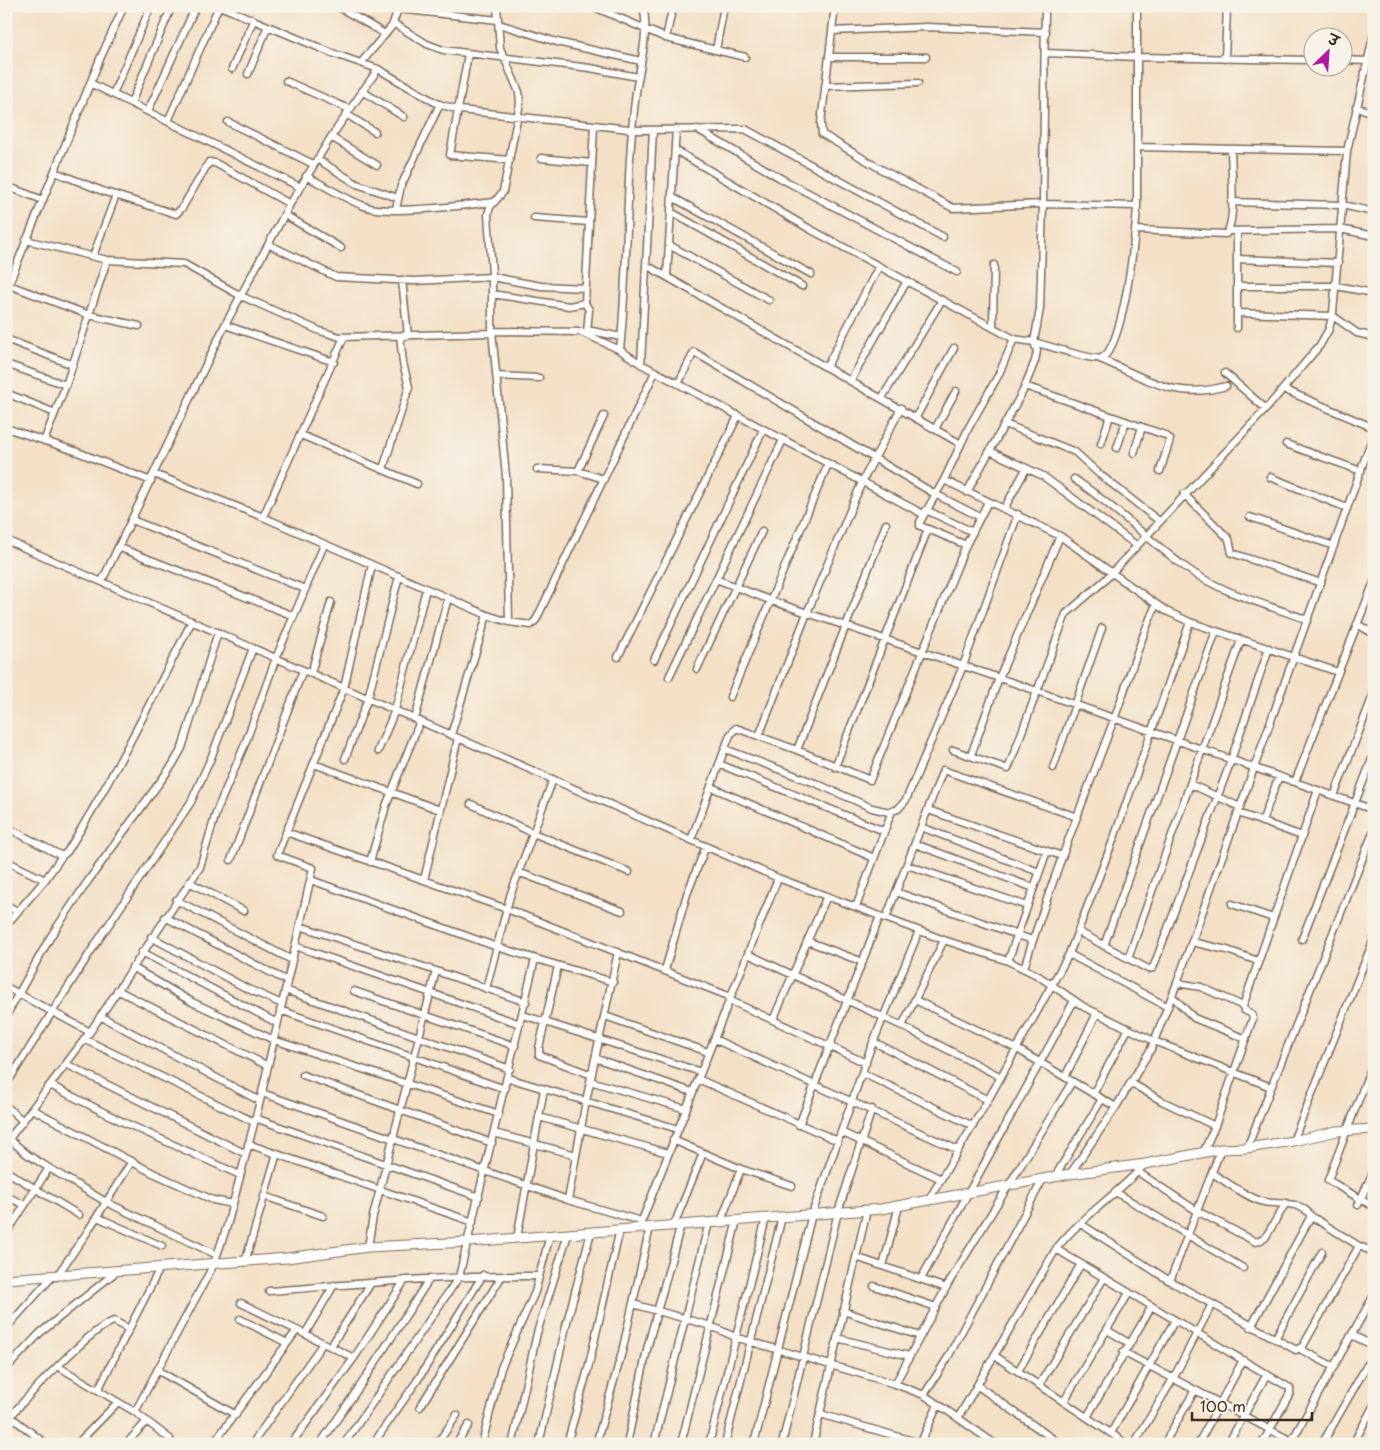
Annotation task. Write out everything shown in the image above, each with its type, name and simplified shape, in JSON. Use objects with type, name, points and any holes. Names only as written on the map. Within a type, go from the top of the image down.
[{"type":"street","points":[[124,6],[90,84],[7,288],[89,315],[139,326]]},
{"type":"street","points":[[113,94],[151,6]]},
{"type":"street","points":[[131,103],[172,6]]},
{"type":"street","points":[[148,111],[196,6]]},
{"type":"street","points":[[168,121],[219,6],[253,21],[378,68],[440,104],[460,110],[632,129],[745,129],[943,237]]},
{"type":"street","points":[[337,6],[385,34]]},
{"type":"street","points":[[497,6],[498,38],[503,56],[519,92],[518,116],[503,192],[490,207],[488,214],[492,277],[492,332],[506,476],[509,622]]},
{"type":"street","points":[[592,6],[645,31],[745,57]]},
{"type":"street","points":[[620,350],[632,129],[645,31],[642,6]]},
{"type":"street","points":[[666,38],[673,6]]},
{"type":"street","points":[[716,50],[724,6]]},
{"type":"street","points":[[835,6],[821,122],[822,134],[954,208],[1043,204],[1137,206]]},
{"type":"street","points":[[968,492],[1025,386],[1037,351],[1034,342],[1040,309],[1046,53],[1045,6]]},
{"type":"street","points":[[1100,359],[1108,354],[1115,338],[1130,279],[1136,230],[1137,6]]},
{"type":"street","points":[[1225,59],[1227,6]]},
{"type":"street","points":[[361,63],[393,23],[398,8],[498,22],[557,42],[641,61]]},
{"type":"street","points":[[232,69],[253,21]]},
{"type":"street","points":[[393,23],[428,44],[468,54],[503,56],[590,68],[638,77]]},
{"type":"street","points":[[248,74],[268,26]]},
{"type":"street","points":[[832,31],[927,27],[1046,32]]},
{"type":"street","points":[[953,750],[1008,768],[1066,614],[1112,573],[1146,534],[1266,409],[1320,345],[1329,329],[1332,316],[1347,151],[1374,33]]},
{"type":"street","points":[[1046,53],[1137,57],[1302,60]]},
{"type":"street","points":[[468,54],[460,110],[450,155],[510,160]]},
{"type":"street","points":[[830,56],[926,56]]},
{"type":"street","points":[[1352,60],[1367,61]]},
{"type":"street","points":[[102,581],[226,325],[290,204],[331,137],[378,68]]},
{"type":"street","points":[[286,81],[348,112],[375,132]]},
{"type":"street","points":[[825,86],[918,83]]},
{"type":"street","points":[[90,84],[300,187]]},
{"type":"street","points":[[362,91],[404,116]]},
{"type":"street","points":[[396,209],[402,186],[440,104]]},
{"type":"street","points":[[1356,107],[1374,113]]},
{"type":"street","points":[[228,122],[315,162],[357,184],[398,198]]},
{"type":"street","points":[[587,332],[589,310],[585,303],[585,288],[594,126]]},
{"type":"street","points":[[696,128],[782,180],[958,272]]},
{"type":"street","points":[[667,276],[676,129]]},
{"type":"street","points":[[641,364],[653,130]]},
{"type":"street","points":[[331,137],[377,165]]},
{"type":"street","points":[[1137,147],[1347,151]]},
{"type":"street","points":[[1228,231],[1231,202],[1230,149]]},
{"type":"street","points":[[675,150],[879,266],[1014,339],[1034,342],[1089,358],[1100,359],[1171,390],[1195,392],[1226,386]]},
{"type":"street","points":[[540,158],[592,163]]},
{"type":"street","points":[[55,172],[116,195],[176,214],[182,208],[209,162],[215,162],[290,204]]},
{"type":"street","points":[[306,176],[367,207],[396,209],[495,202]]},
{"type":"street","points":[[6,186],[43,200]]},
{"type":"street","points":[[93,256],[116,195]]},
{"type":"street","points":[[672,197],[811,274]]},
{"type":"street","points":[[1231,202],[1342,205],[1374,212]]},
{"type":"street","points":[[671,212],[802,286]]},
{"type":"street","points":[[285,215],[341,248]]},
{"type":"street","points":[[534,218],[589,222]]},
{"type":"street","points":[[1136,230],[1226,234],[1228,231],[1340,229],[1374,236]]},
{"type":"street","points":[[1237,231],[1237,328]]},
{"type":"street","points":[[26,240],[107,260],[184,264],[241,296],[320,331],[344,337],[492,332],[587,332],[621,337]]},
{"type":"street","points":[[270,245],[336,276],[402,280],[492,277],[541,286],[585,288]]},
{"type":"street","points":[[669,245],[769,300]]},
{"type":"street","points":[[1237,259],[1338,263]]},
{"type":"street","points":[[44,440],[73,365],[107,260]]},
{"type":"street","points":[[646,265],[901,408],[961,444]]},
{"type":"street","points":[[992,327],[994,265]]},
{"type":"street","points":[[826,366],[879,266]]},
{"type":"street","points":[[6,268],[14,270]]},
{"type":"street","points":[[402,280],[408,336]]},
{"type":"street","points":[[851,380],[907,280]]},
{"type":"street","points":[[1237,286],[1336,286],[1374,293]]},
{"type":"street","points":[[492,294],[569,306],[585,303]]},
{"type":"street","points":[[882,398],[942,300]]},
{"type":"street","points":[[1237,312],[1332,316],[1357,333],[1374,337]]},
{"type":"street","points":[[226,325],[334,362]]},
{"type":"street","points":[[587,332],[655,372],[862,482],[973,532]]},
{"type":"street","points":[[383,469],[409,388],[400,336]]},
{"type":"street","points":[[263,517],[344,337]]},
{"type":"street","points":[[6,339],[73,365]]},
{"type":"street","points":[[966,545],[920,526],[925,512],[944,480],[961,444],[998,376],[1014,339]]},
{"type":"street","points":[[916,417],[954,348]]},
{"type":"street","points":[[678,384],[694,352],[936,494],[980,517]]},
{"type":"street","points":[[6,364],[66,385]]},
{"type":"street","points":[[6,428],[263,517],[487,615],[509,622],[530,625],[536,620],[655,372]]},
{"type":"street","points":[[1225,373],[1266,409]]},
{"type":"street","points":[[496,376],[539,378]]},
{"type":"street","points":[[1025,386],[1142,427],[1170,439],[1160,471]]},
{"type":"street","points":[[1283,389],[1374,428]]},
{"type":"street","points":[[935,428],[956,391]]},
{"type":"street","points":[[6,393],[55,413]]},
{"type":"street","points":[[760,736],[807,613],[862,482],[901,408]]},
{"type":"street","points":[[578,471],[604,416]]},
{"type":"street","points":[[618,657],[738,416]]},
{"type":"street","points":[[1101,444],[1110,416]]},
{"type":"street","points":[[1117,448],[1126,422]]},
{"type":"street","points":[[1005,424],[1075,452],[1098,473],[1159,521]]},
{"type":"street","points":[[1134,454],[1142,427]]},
{"type":"street","points":[[654,660],[763,430]]},
{"type":"street","points":[[1070,1174],[1131,1083],[1154,1041],[1168,1007],[1374,433]]},
{"type":"street","points":[[301,435],[417,484]]},
{"type":"street","points":[[668,677],[783,440]]},
{"type":"street","points":[[1286,444],[1361,471]]},
{"type":"street","points":[[990,451],[1060,487],[1091,513],[1136,545]]},
{"type":"street","points":[[730,697],[769,600],[828,464]]},
{"type":"street","points":[[537,469],[578,471],[604,479]]},
{"type":"street","points":[[1004,509],[1026,469]]},
{"type":"street","points":[[1270,477],[1348,508]]},
{"type":"street","points":[[1074,479],[1108,502],[1186,568],[1207,580],[1308,620]]},
{"type":"street","points":[[944,480],[988,502],[1018,514],[1060,536],[1156,605],[1190,622],[1338,672]]},
{"type":"street","points":[[1184,494],[1229,539],[1232,552],[1321,583]]},
{"type":"street","points":[[691,840],[732,730],[736,728],[797,750],[870,780],[966,545],[988,502]]},
{"type":"street","points":[[725,749],[816,783],[872,808],[892,811],[898,809],[906,800],[963,666],[1018,514]]},
{"type":"street","points":[[1250,517],[1334,546]]},
{"type":"street","points":[[132,520],[305,589]]},
{"type":"street","points":[[797,750],[886,524]]},
{"type":"street","points":[[835,767],[928,529]]},
{"type":"street","points":[[697,669],[762,532]]},
{"type":"street","points":[[971,755],[1000,678],[1060,536]]},
{"type":"street","points":[[6,540],[778,878],[919,931],[1008,961],[1024,968],[1074,1001],[1128,1029],[1271,1087]]},
{"type":"street","points":[[215,1260],[106,1202],[28,1156],[8,1138],[90,1032],[176,900],[200,867],[217,810],[245,744],[276,658],[324,545]]},
{"type":"street","points":[[118,547],[294,616]]},
{"type":"street","points":[[135,1412],[215,1260],[246,1154],[262,1093],[313,868],[277,855],[344,688],[372,565]]},
{"type":"street","points":[[345,760],[368,698],[399,576]]},
{"type":"street","points":[[716,579],[769,600],[1000,678],[1114,720],[1374,810]]},
{"type":"street","points":[[1295,782],[1374,582]]},
{"type":"street","points":[[378,751],[395,710],[426,589]]},
{"type":"street","points":[[370,862],[391,792],[418,720],[448,598]]},
{"type":"street","points":[[312,673],[331,602]]},
{"type":"street","points":[[1024,968],[1062,856],[1114,720],[1140,637],[1156,605]]},
{"type":"street","points":[[424,880],[454,736],[487,615]]},
{"type":"street","points":[[6,924],[67,852],[105,790],[192,621]]},
{"type":"street","points":[[928,1201],[1017,1049],[1079,932],[1190,622]]},
{"type":"street","points":[[1357,624],[1374,634]]},
{"type":"street","points":[[1053,768],[1102,628]]},
{"type":"street","points":[[1104,946],[1216,631]]},
{"type":"street","points":[[6,1016],[51,936],[173,764],[182,748],[218,632]]},
{"type":"street","points":[[1128,958],[1242,640]]},
{"type":"street","points":[[6,1085],[54,1013],[93,948],[191,802],[211,758],[253,648]]},
{"type":"street","points":[[1079,932],[1148,970],[1154,966],[1218,796],[1268,648]]},
{"type":"street","points":[[230,860],[303,670]]},
{"type":"street","points":[[1334,796],[1374,693]]},
{"type":"street","points":[[1302,939],[1374,754]]},
{"type":"street","points":[[314,764],[440,810]]},
{"type":"street","points":[[719,764],[884,831]]},
{"type":"street","points":[[799,1125],[863,962],[907,865],[943,770],[1077,817]]},
{"type":"street","points":[[1262,822],[1279,776]]},
{"type":"street","points":[[486,989],[518,872],[553,780]]},
{"type":"street","points":[[1190,784],[1218,796],[1262,822],[1302,836]]},
{"type":"street","points":[[711,787],[874,858]]},
{"type":"street","points":[[1243,1006],[1318,790]]},
{"type":"street","points":[[471,804],[533,833],[629,872]]},
{"type":"street","points":[[928,810],[1062,856]]},
{"type":"street","points":[[856,907],[892,811]]},
{"type":"street","points":[[6,827],[62,856]]},
{"type":"street","points":[[921,827],[1039,872]]},
{"type":"street","points":[[1247,1148],[1374,830]]},
{"type":"street","points":[[286,832],[507,909],[666,970],[730,998],[866,1063]]},
{"type":"street","points":[[915,844],[1034,888]]},
{"type":"street","points":[[666,970],[687,894],[706,846]]},
{"type":"street","points":[[1008,961],[1047,851]]},
{"type":"street","points":[[6,861],[45,880]]},
{"type":"street","points":[[907,865],[1027,906]]},
{"type":"street","points":[[518,872],[622,911]]},
{"type":"street","points":[[640,1224],[778,878]]},
{"type":"street","points":[[311,880],[497,947],[613,982]]},
{"type":"street","points":[[189,882],[244,911]]},
{"type":"street","points":[[896,892],[1032,940]]},
{"type":"street","points":[[773,1020],[827,896]]},
{"type":"street","points":[[176,900],[292,960]]},
{"type":"street","points":[[1232,904],[1274,918]]},
{"type":"street","points":[[6,905],[17,911]]},
{"type":"street","points":[[165,917],[287,981]]},
{"type":"street","points":[[300,926],[526,1002]]},
{"type":"street","points":[[754,1444],[812,1214],[862,1073],[919,931]]},
{"type":"street","points":[[152,938],[281,1007],[505,1088]]},
{"type":"street","points":[[1293,1141],[1374,939]]},
{"type":"street","points":[[902,1026],[944,940]]},
{"type":"street","points":[[807,941],[863,962]]},
{"type":"street","points":[[1192,942],[1227,950],[1258,961]]},
{"type":"street","points":[[295,946],[520,1024]]},
{"type":"street","points":[[142,952],[278,1023]]},
{"type":"street","points":[[568,1200],[586,1101],[618,952]]},
{"type":"street","points":[[748,954],[902,1026],[1001,1077]]},
{"type":"street","points":[[1069,954],[1168,1007]]},
{"type":"street","points":[[344,1444],[459,1277],[535,959]]},
{"type":"street","points":[[558,966],[539,1056],[591,1078],[686,1109]]},
{"type":"street","points":[[132,967],[192,1002],[274,1040],[499,1114]]},
{"type":"street","points":[[368,1247],[380,1191],[436,972]]},
{"type":"street","points":[[1177,983],[1201,988],[1243,1006],[1244,1010],[1252,1014],[1246,1039],[1215,1126],[1203,1153]]},
{"type":"street","points":[[6,987],[90,1032]]},
{"type":"street","points":[[117,990],[268,1066]]},
{"type":"street","points":[[285,990],[510,1068]]},
{"type":"street","points":[[354,991],[515,1046]]},
{"type":"street","points":[[1172,996],[1194,1018],[1246,1039]]},
{"type":"street","points":[[915,1000],[1017,1049],[1116,1108]]},
{"type":"street","points":[[922,1279],[1074,1001]]},
{"type":"street","points":[[1064,1077],[1097,1013]]},
{"type":"street","points":[[522,1015],[600,1038],[700,1072]]},
{"type":"street","points":[[100,1016],[260,1101]]},
{"type":"street","points":[[605,1016],[708,1052]]},
{"type":"street","points":[[1094,1094],[1128,1029]]},
{"type":"street","points":[[714,1038],[853,1100],[958,1150]]},
{"type":"street","points":[[84,1039],[255,1120],[479,1197]]},
{"type":"street","points":[[874,1042],[988,1100]]},
{"type":"street","points":[[595,1058],[692,1092]]},
{"type":"street","points":[[1374,1060],[1328,1180],[1359,1202],[1374,1207]]},
{"type":"street","points":[[66,1064],[246,1154]]},
{"type":"street","points":[[862,1073],[973,1126]]},
{"type":"street","points":[[303,1075],[492,1143]]},
{"type":"street","points":[[508,1078],[678,1129]]},
{"type":"street","points":[[698,1079],[838,1142]]},
{"type":"street","points":[[895,1384],[946,1288],[1006,1187],[1072,1082]]},
{"type":"street","points":[[1131,1083],[1162,1101],[1215,1126]]},
{"type":"street","points":[[50,1085],[121,1121],[240,1175]]},
{"type":"street","points":[[517,1238],[544,1089]]},
{"type":"street","points":[[262,1093],[526,1186],[650,1227],[899,1206],[1042,1181],[1070,1174],[1142,1168],[1203,1153],[1293,1141],[1348,1130],[1374,1129]]},
{"type":"street","points":[[1054,1178],[1102,1099]]},
{"type":"street","points":[[6,1106],[23,1121]]},
{"type":"street","points":[[32,1109],[191,1191],[232,1204]]},
{"type":"street","points":[[782,1444],[838,1212],[872,1109]]},
{"type":"street","points":[[539,1117],[581,1127],[668,1153]]},
{"type":"street","points":[[841,1132],[941,1179]]},
{"type":"street","points":[[494,1133],[576,1155]]},
{"type":"street","points":[[673,1140],[741,1169],[792,1186]]},
{"type":"street","points":[[248,1144],[473,1222]]},
{"type":"street","points":[[1170,1281],[1221,1150]]},
{"type":"street","points":[[244,1262],[277,1153]]},
{"type":"street","points":[[627,1444],[648,1345],[658,1312],[678,1225],[703,1153]]},
{"type":"street","points":[[6,1328],[54,1277],[97,1217],[132,1161]]},
{"type":"street","points":[[7,1230],[49,1168]]},
{"type":"street","points":[[958,1418],[1056,1250],[1081,1224],[1117,1193],[1142,1168]]},
{"type":"street","points":[[1142,1168],[1197,1211],[1256,1242],[1265,1238],[1286,1203]]},
{"type":"street","points":[[721,1221],[741,1169]]},
{"type":"street","points":[[6,1170],[80,1215]]},
{"type":"street","points":[[1359,1202],[1374,1170]]},
{"type":"street","points":[[1212,1173],[1262,1201],[1286,1203],[1308,1212],[1311,1216],[1359,1246],[1374,1252]]},
{"type":"street","points":[[924,1395],[947,1359],[1042,1181]]},
{"type":"street","points":[[1117,1193],[1243,1268]]},
{"type":"street","points":[[6,1196],[25,1204]]},
{"type":"street","points":[[264,1196],[324,1216]]},
{"type":"street","points":[[882,1266],[899,1206]]},
{"type":"street","points":[[813,1444],[867,1210]]},
{"type":"street","points":[[1251,1327],[1311,1216]]},
{"type":"street","points":[[97,1217],[162,1246]]},
{"type":"street","points":[[725,1444],[782,1217]]},
{"type":"street","points":[[709,1444],[766,1218]]},
{"type":"street","points":[[681,1444],[736,1220]]},
{"type":"street","points":[[654,1444],[709,1222]]},
{"type":"street","points":[[6,1280],[160,1268],[215,1260],[244,1262],[368,1247],[468,1242],[591,1232],[620,1229],[640,1224]]},
{"type":"street","points":[[1081,1224],[1170,1281],[1251,1327],[1334,1367]]},
{"type":"street","points":[[596,1444],[620,1358],[650,1227]]},
{"type":"street","points":[[567,1444],[588,1369],[620,1229]]},
{"type":"street","points":[[539,1444],[567,1322],[591,1232]]},
{"type":"street","points":[[512,1441],[537,1333],[568,1234]]},
{"type":"street","points":[[482,1444],[501,1368],[535,1292],[550,1235]]},
{"type":"street","points":[[1300,1349],[1359,1246]]},
{"type":"street","points":[[1056,1250],[1291,1390],[1262,1444]]},
{"type":"street","points":[[1275,1339],[1322,1252]]},
{"type":"street","points":[[856,1256],[946,1288]]},
{"type":"street","points":[[1018,1371],[1081,1264]]},
{"type":"street","points":[[98,1390],[160,1268]]},
{"type":"street","points":[[6,1369],[40,1333],[116,1272]]},
{"type":"street","points":[[269,1291],[483,1275],[539,1276]]},
{"type":"street","points":[[372,1444],[417,1381],[483,1275]]},
{"type":"street","points":[[420,1407],[502,1276]]},
{"type":"street","points":[[320,1444],[430,1278]]},
{"type":"street","points":[[1039,1385],[1104,1278]]},
{"type":"street","points":[[291,1444],[354,1358],[405,1280]]},
{"type":"street","points":[[330,1346],[371,1283]]},
{"type":"street","points":[[305,1334],[334,1286]]},
{"type":"street","points":[[874,1286],[936,1307]]},
{"type":"street","points":[[1064,1401],[1129,1293]]},
{"type":"street","points":[[1123,1352],[1293,1443],[1373,1298]]},
{"type":"street","points":[[241,1302],[354,1358]]},
{"type":"street","points":[[633,1304],[711,1326],[735,1338],[752,1341],[831,1364],[924,1395],[995,1444]]},
{"type":"street","points":[[1134,1444],[1198,1334],[1212,1304]]},
{"type":"street","points":[[1087,1417],[1123,1352],[1152,1306]]},
{"type":"street","points":[[843,1311],[920,1336]]},
{"type":"street","points":[[240,1319],[287,1344]]},
{"type":"street","points":[[1111,1433],[1175,1320]]},
{"type":"street","points":[[46,1444],[8,1417],[106,1324],[115,1322],[129,1330]]},
{"type":"street","points":[[213,1444],[297,1330]]},
{"type":"street","points":[[1107,1330],[1129,1343]]},
{"type":"street","points":[[1352,1336],[1374,1346]]},
{"type":"street","points":[[837,1338],[909,1356]]},
{"type":"street","points":[[252,1444],[323,1343]]},
{"type":"street","points":[[1322,1444],[1374,1353]]},
{"type":"street","points":[[995,1356],[1127,1444]]},
{"type":"street","points":[[1198,1444],[1242,1360]]},
{"type":"street","points":[[59,1367],[135,1412],[170,1439],[170,1444]]},
{"type":"street","points":[[157,1370],[236,1415]]},
{"type":"street","points":[[1228,1444],[1267,1374]]},
{"type":"street","points":[[978,1386],[1060,1444]]},
{"type":"street","points":[[1164,1444],[1195,1390]]},
{"type":"street","points":[[77,1444],[118,1402]]},
{"type":"street","points":[[820,1414],[920,1444],[938,1405]]},
{"type":"street","points":[[1353,1444],[1374,1406]]},
{"type":"street","points":[[437,1444],[457,1415]]},
{"type":"street","points":[[126,1444],[147,1421]]},
{"type":"street","points":[[456,1444],[469,1424]]}]
